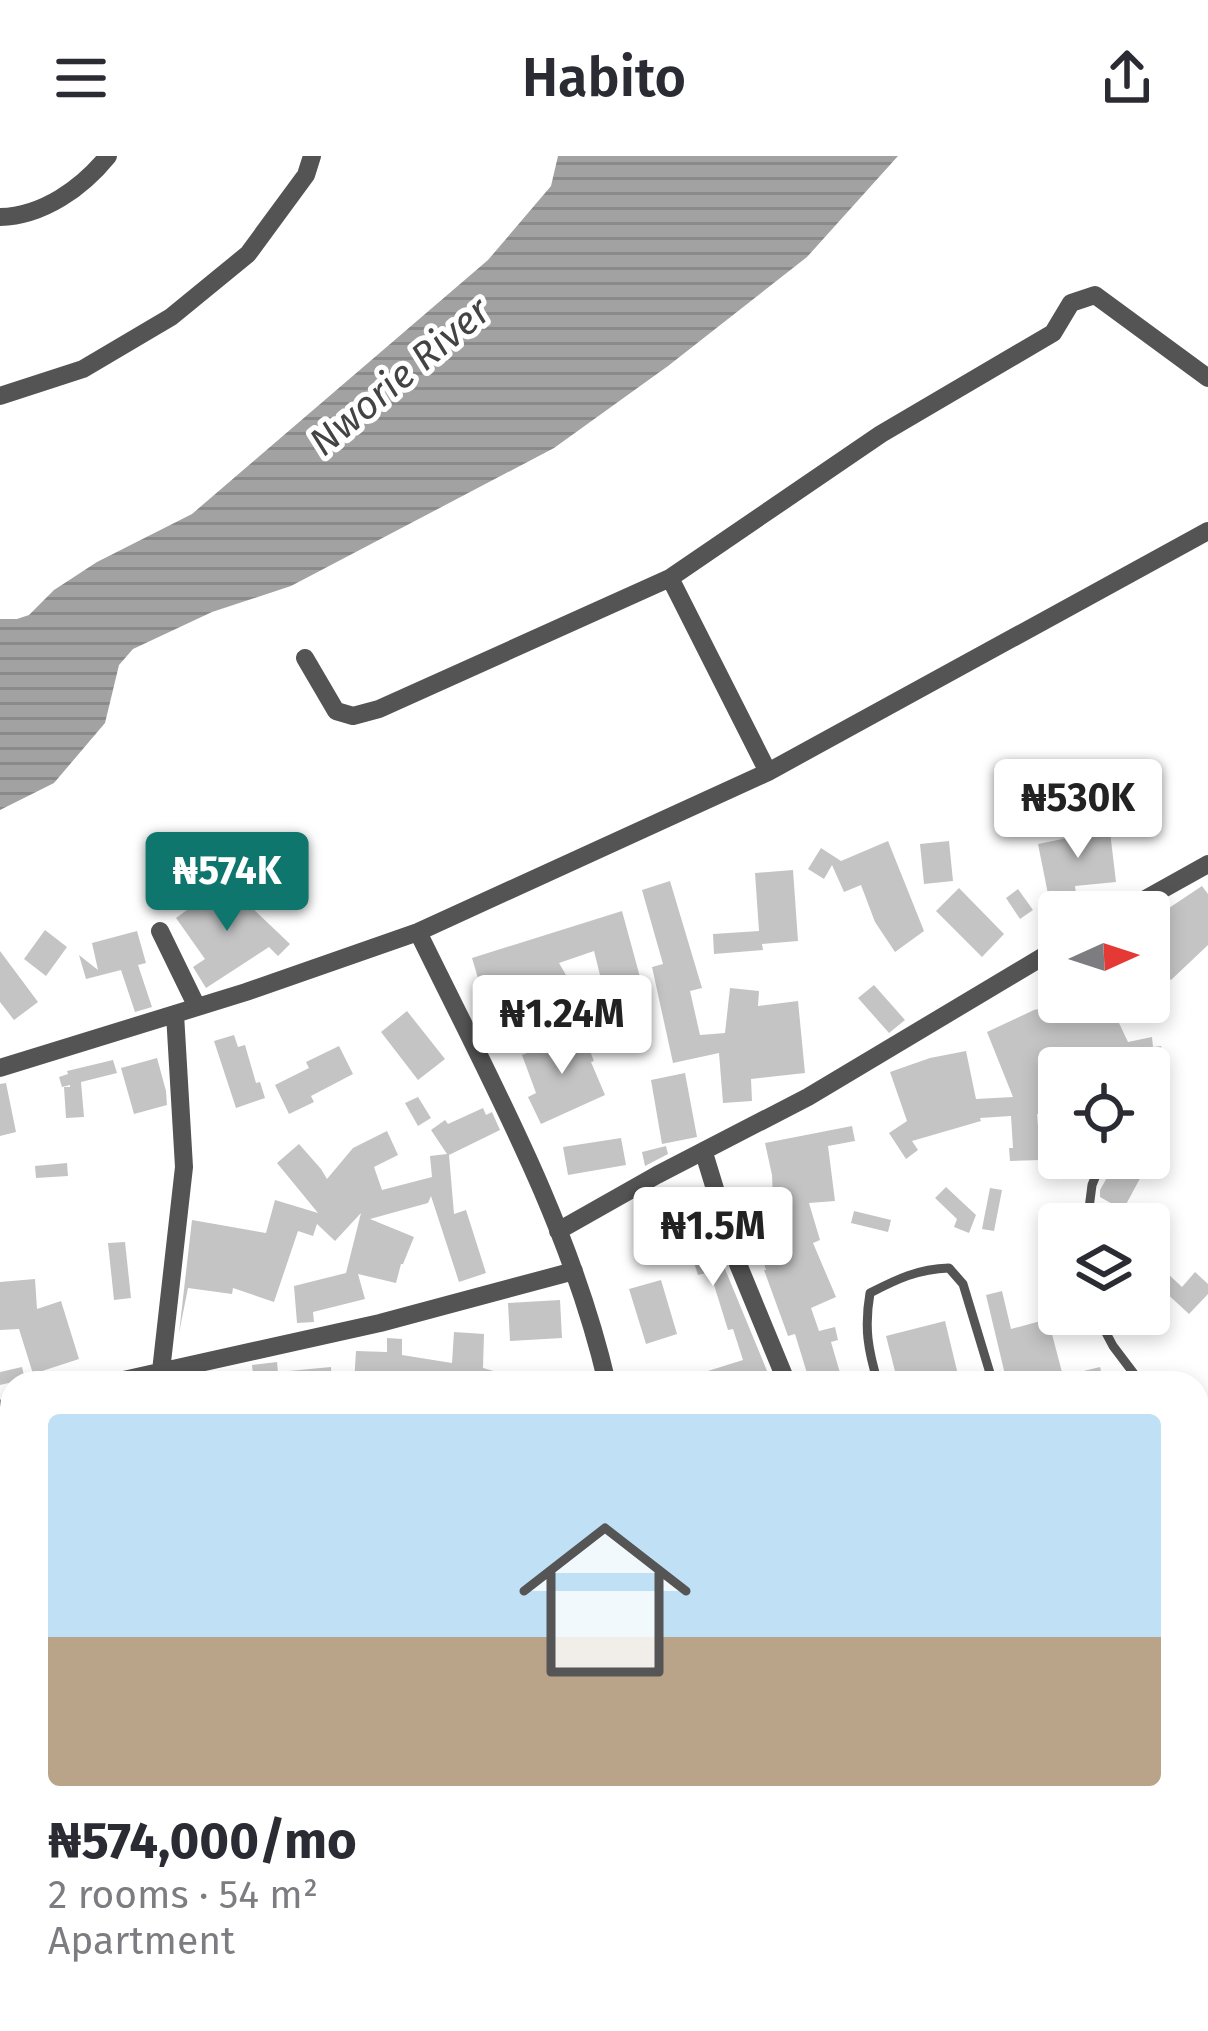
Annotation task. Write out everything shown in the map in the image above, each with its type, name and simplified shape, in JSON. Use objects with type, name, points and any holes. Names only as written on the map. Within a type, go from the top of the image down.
[{"type":"street","points":[[0,218],[61,199],[90,178],[108,156]]},
{"type":"street","points":[[0,396],[83,369],[171,316],[248,254],[306,175],[312,156]]},
{"type":"street","points":[[305,658],[336,711],[353,716],[379,709],[670,578],[881,434],[1053,333],[1071,303],[1084,297],[1095,295],[1114,307],[1208,378]]},
{"type":"street","points":[[0,1068],[418,932],[767,772],[1208,531]]},
{"type":"street","points":[[670,578],[767,772]]},
{"type":"street","points":[[1160,891],[1208,864]]},
{"type":"street","points":[[160,931],[197,1007]]},
{"type":"street","points":[[418,932],[542,1186],[603,1371]]},
{"type":"street","points":[[558,1231],[808,1097],[1038,960]]},
{"type":"street","points":[[175,1014],[184,1168],[161,1371],[380,1323],[574,1271]]},
{"type":"street","points":[[704,1153],[738,1264],[782,1371]]},
{"type":"lane","points":[[874,1371],[867,1346],[870,1293],[906,1274],[949,1268],[963,1284],[989,1371]]},
{"type":"lane","points":[[1107,1335],[1132,1371]]},
{"type":"water","name":"Nworie River","points":[[558,156],[898,156],[807,257],[554,448],[291,586],[212,612],[133,649],[119,665],[105,723],[54,783],[0,810],[0,619],[29,615],[54,590],[97,562],[192,514],[488,260],[551,186]]},
{"type":"building","points":[[1109,823],[1116,882],[1075,886],[1076,891],[1047,891],[1038,844],[1087,834],[1086,826]]},
{"type":"building","points":[[888,841],[924,931],[895,952],[875,922],[861,885],[844,892],[832,865],[824,879],[808,869],[821,848],[841,861]]},
{"type":"building","points":[[949,841],[953,881],[924,884],[920,844]]},
{"type":"building","points":[[793,870],[798,941],[714,954],[713,934],[759,931],[755,873]]},
{"type":"building","points":[[670,881],[702,988],[690,991],[700,1035],[725,1033],[730,988],[759,991],[758,1006],[798,1001],[805,1073],[751,1079],[752,1101],[723,1103],[719,1053],[673,1063],[652,967],[663,964],[642,890]]},
{"type":"building","points":[[224,883],[242,909],[247,903],[290,944],[278,956],[269,947],[206,988],[193,967],[205,959],[176,918]]},
{"type":"building","points":[[1202,886],[1208,894],[1208,945],[1171,980],[1170,979],[1170,907]]},
{"type":"building","points":[[959,888],[1004,934],[982,957],[936,911]]},
{"type":"building","points":[[1018,889],[1033,910],[1020,919],[1006,898]]},
{"type":"building","points":[[622,911],[640,977],[603,987],[594,951],[559,963],[581,1001],[514,1039],[488,983],[480,985],[472,958]]},
{"type":"building","points":[[45,930],[67,947],[46,976],[24,959]]},
{"type":"building","points":[[137,931],[146,963],[138,965],[152,1007],[135,1012],[121,970],[86,979],[79,955],[98,970],[92,943]]},
{"type":"building","points":[[0,951],[38,1002],[14,1020],[0,1002]]},
{"type":"building","points":[[874,985],[905,1020],[889,1033],[858,998]]},
{"type":"building","points":[[1038,1009],[1038,1023],[1119,1023],[1128,1042],[1152,1037],[1153,1047],[1038,1047],[1038,1160],[1010,1161],[1011,1116],[980,1118],[912,1141],[918,1150],[906,1159],[889,1133],[907,1121],[890,1072],[966,1051],[976,1099],[1013,1097],[987,1032]]},
{"type":"building","points":[[407,1011],[445,1059],[418,1080],[381,1032]]},
{"type":"building","points":[[582,1031],[605,1095],[541,1124],[528,1097],[536,1093],[522,1055]]},
{"type":"building","points":[[234,1035],[238,1047],[245,1045],[265,1098],[236,1108],[214,1041]]},
{"type":"building","points":[[339,1046],[353,1074],[311,1096],[314,1102],[289,1114],[275,1085]]},
{"type":"building","points":[[157,1058],[167,1105],[134,1114],[121,1068]]},
{"type":"building","points":[[113,1060],[117,1073],[81,1082],[84,1117],[66,1118],[64,1087],[70,1085],[62,1087],[59,1077]]},
{"type":"building","points":[[685,1073],[697,1137],[662,1144],[651,1080]]},
{"type":"building","points":[[6,1083],[16,1132],[0,1136],[0,1084]]},
{"type":"building","points":[[418,1097],[431,1118],[418,1126],[405,1103]]},
{"type":"building","points":[[483,1108],[486,1115],[492,1112],[500,1130],[449,1155],[454,1214],[466,1210],[486,1273],[459,1282],[431,1196],[428,1203],[370,1219],[414,1237],[396,1283],[358,1274],[365,1299],[313,1312],[314,1322],[297,1323],[294,1286],[346,1273],[361,1213],[335,1241],[317,1224],[313,1236],[298,1231],[274,1302],[233,1288],[232,1294],[188,1288],[179,1333],[192,1220],[266,1233],[275,1200],[318,1213],[277,1163],[299,1144],[327,1179],[353,1148],[387,1131],[398,1155],[374,1167],[382,1190],[432,1177],[430,1156],[447,1154],[431,1130],[445,1120],[448,1124]]},
{"type":"building","points":[[852,1126],[855,1141],[828,1146],[835,1201],[809,1203],[820,1240],[813,1243],[836,1297],[811,1308],[819,1331],[835,1327],[838,1340],[831,1342],[839,1371],[806,1371],[795,1334],[788,1336],[764,1270],[754,1229],[774,1223],[765,1143]]},
{"type":"building","points":[[621,1138],[626,1165],[568,1175],[563,1147]]},
{"type":"building","points":[[666,1146],[668,1154],[645,1166],[642,1152]]},
{"type":"building","points":[[67,1163],[68,1176],[36,1178],[35,1166]]},
{"type":"building","points":[[1106,1179],[1140,1179],[1127,1203],[1111,1203],[1100,1197]]},
{"type":"building","points":[[946,1187],[976,1215],[969,1233],[954,1227],[957,1219],[935,1198]]},
{"type":"building","points":[[990,1188],[1002,1190],[994,1231],[982,1229]]},
{"type":"building","points":[[693,1189],[767,1371],[708,1371],[743,1360],[710,1272],[698,1275],[688,1244],[673,1249],[657,1202]]},
{"type":"building","points":[[854,1211],[891,1220],[888,1232],[851,1223]]},
{"type":"building","points":[[125,1242],[131,1298],[114,1300],[108,1243]]},
{"type":"building","points":[[1195,1272],[1208,1284],[1208,1294],[1189,1314],[1170,1296],[1170,1276],[1182,1287]]},
{"type":"building","points":[[35,1279],[37,1309],[61,1301],[79,1359],[32,1371],[19,1329],[0,1330],[0,1282]]},
{"type":"building","points":[[661,1280],[677,1334],[646,1344],[629,1289]]},
{"type":"building","points":[[1002,1291],[1011,1329],[1038,1322],[1038,1335],[1052,1335],[1062,1371],[1004,1371],[986,1295]]},
{"type":"building","points":[[560,1300],[562,1338],[510,1341],[508,1303]]},
{"type":"building","points":[[945,1321],[957,1371],[895,1371],[886,1336]]},
{"type":"building","points":[[454,1332],[484,1334],[483,1368],[494,1371],[355,1371],[356,1351],[387,1352],[387,1338],[402,1339],[402,1355],[452,1363]]},
{"type":"building","points":[[277,1362],[278,1371],[253,1371],[252,1365]]}]
